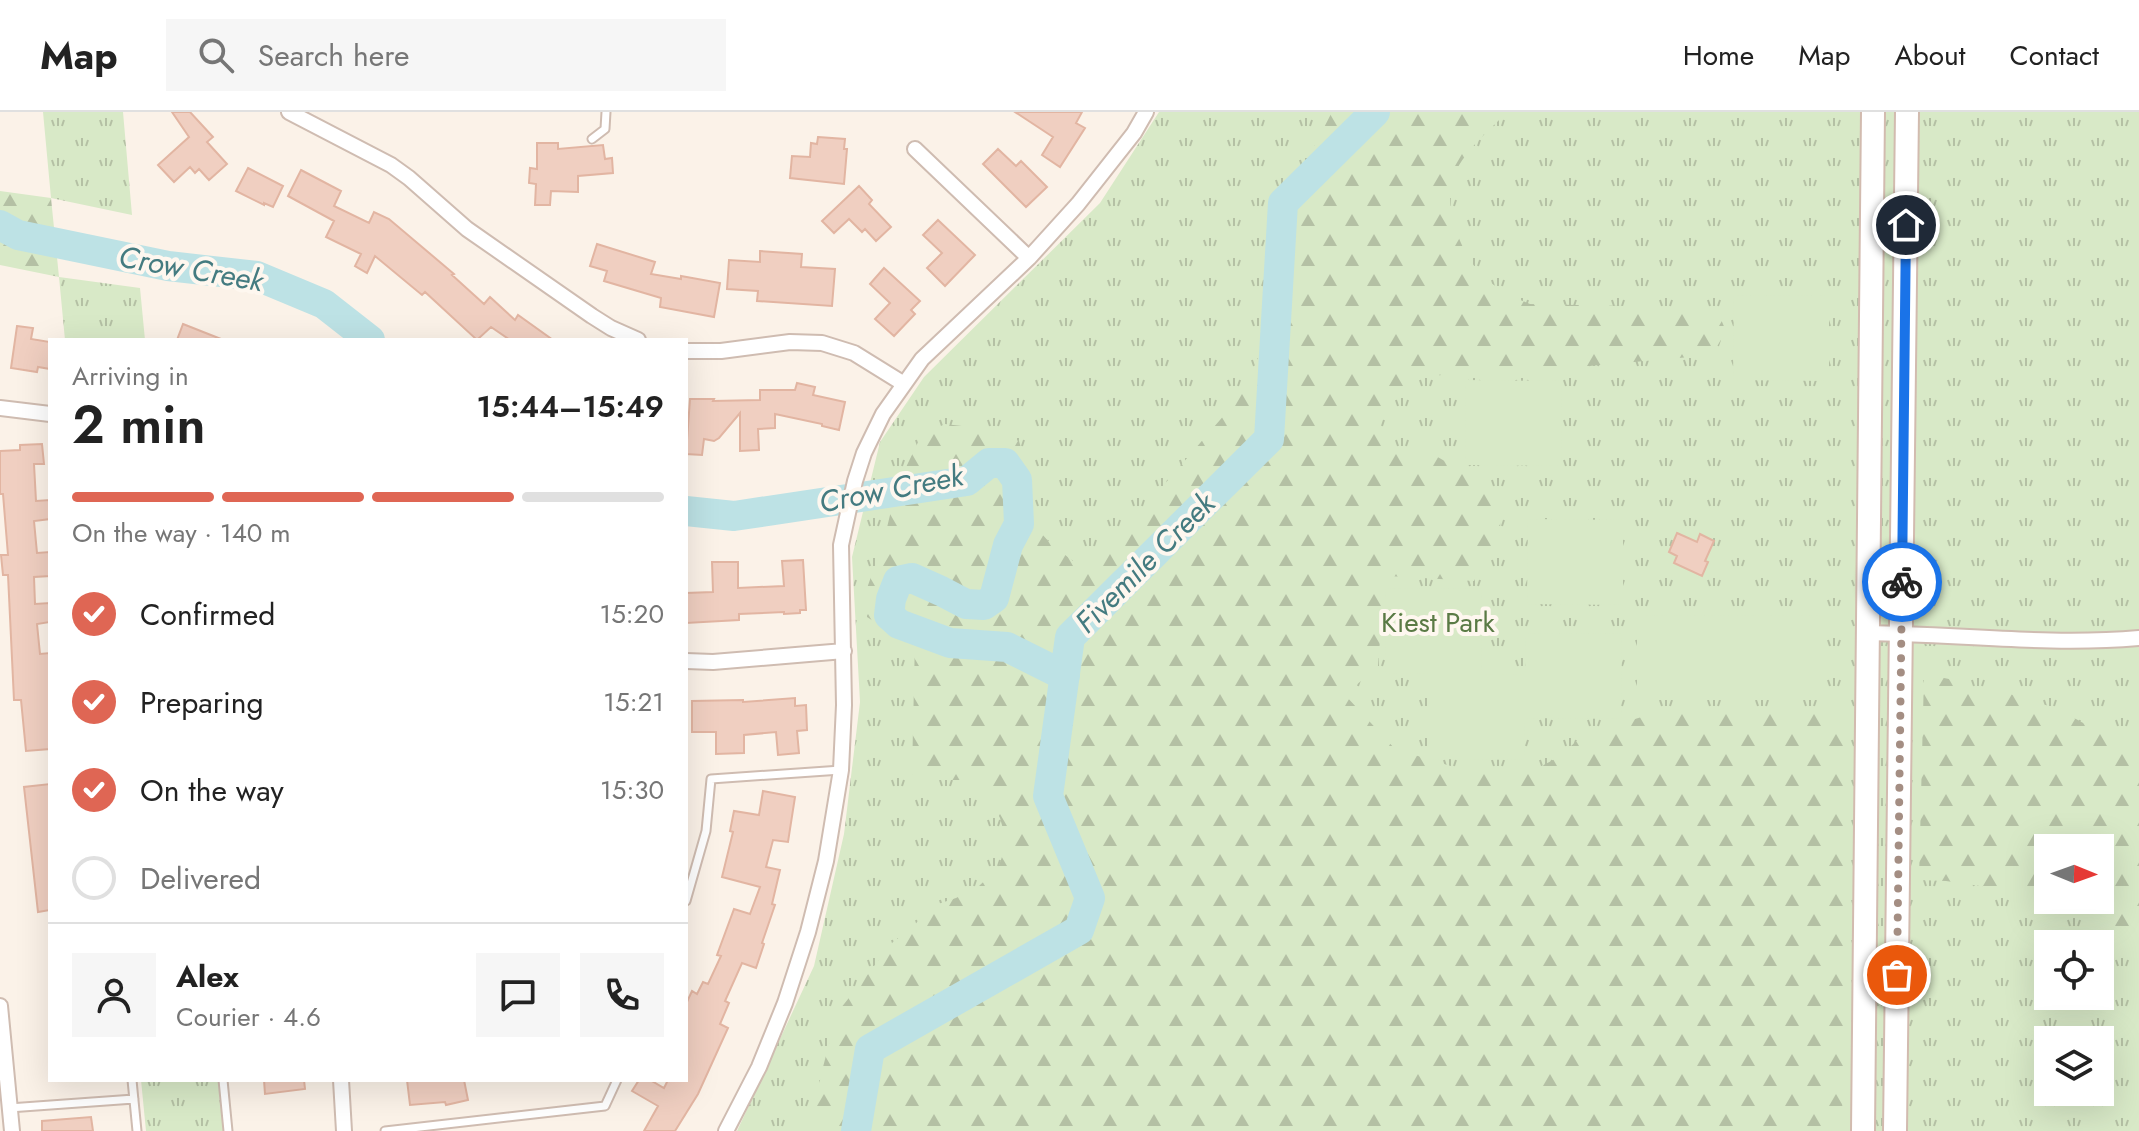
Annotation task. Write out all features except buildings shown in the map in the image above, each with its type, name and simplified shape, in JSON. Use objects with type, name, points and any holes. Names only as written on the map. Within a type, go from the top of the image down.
[{"type":"main road","points":[[1863,1131],[1873,112]]},
{"type":"main road","points":[[1895,1131],[1907,112]]},
{"type":"street","points":[[289,112],[391,165],[467,229],[592,316],[634,338]]},
{"type":"street","points":[[726,1131],[759,1067],[785,1003],[808,932],[826,861],[841,770],[844,651],[841,545],[864,453],[883,414],[922,359],[1029,258],[1078,204],[1134,133],[1146,112]]},
{"type":"street","points":[[915,149],[1029,258]]},
{"type":"street","points":[[688,351],[721,351],[790,342],[822,343],[854,353],[904,384]]},
{"type":"street","points":[[0,408],[48,414]]},
{"type":"street","points":[[1867,633],[2005,640],[2139,638]]},
{"type":"street","points":[[688,661],[713,662],[844,651]]},
{"type":"street","points":[[0,1006],[12,1131]]},
{"type":"street","points":[[341,1082],[344,1131]]},
{"type":"lane","points":[[592,139],[605,129],[606,112]]},
{"type":"lane","points":[[688,894],[706,831],[711,779],[841,770]]},
{"type":"lane","points":[[132,1082],[137,1131]]},
{"type":"lane","points":[[223,1082],[228,1131]]},
{"type":"lane","points":[[385,1131],[605,1106],[616,1082]]},
{"type":"lane","points":[[9,1108],[134,1099]]},
{"type":"green space","points":[[43,112],[123,112],[132,215],[51,198]]},
{"type":"green space","name":"Kiest Park","points":[[1159,112],[2139,112],[2139,1131],[737,1131],[814,966],[844,834],[860,702],[852,557],[880,442],[924,377],[1100,203]]},
{"type":"green space","points":[[1332,112],[1507,112],[1460,164],[1451,186],[1450,200],[1456,230],[1469,259],[1487,280],[1513,297],[1530,304],[1716,308],[1726,331],[1712,355],[1578,367],[1499,368],[1417,378],[1394,395],[1381,421],[1381,448],[1429,452],[1474,478],[1501,498],[1500,531],[1474,581],[1388,576],[1378,666],[1345,695],[1395,749],[1467,771],[1532,771],[1557,758],[1585,734],[1655,713],[1849,709],[1842,1131],[809,1131],[837,1013],[893,942],[914,926],[929,907],[979,886],[998,868],[1007,843],[1000,818],[987,793],[966,780],[938,780],[912,774],[915,639],[889,631],[867,617],[866,591],[884,540],[897,486],[921,436],[945,424],[970,427],[1019,441],[1026,466],[1026,495],[1031,522],[1051,544],[1073,561],[1099,560],[1226,413],[1253,370],[1262,347],[1273,270],[1285,220],[1315,145]]},
{"type":"green space","points":[[0,191],[51,198],[59,277],[0,265]]},
{"type":"green space","points":[[59,277],[140,288],[145,338],[65,338]]},
{"type":"green space","points":[[1734,295],[1829,296],[1829,381],[1733,380]]},
{"type":"green space","points":[[1466,380],[1562,381],[1561,466],[1465,465]]},
{"type":"green space","points":[[1528,519],[1623,520],[1623,605],[1527,604]]},
{"type":"green space","points":[[1386,588],[1482,589],[1481,674],[1525,675],[1526,633],[1622,634],[1621,719],[1525,718],[1524,760],[1429,759],[1429,674],[1385,673]]},
{"type":"green space","points":[[1637,615],[1825,616],[1825,700],[1637,700]]},
{"type":"green space","points":[[1924,674],[1949,679],[1975,690],[2004,692],[2058,709],[2139,754],[2139,933],[2096,923],[2080,914],[2114,914],[2114,834],[2034,834],[2034,894],[1919,880]]},
{"type":"green space","points":[[141,1082],[218,1082],[223,1131],[146,1131]]},
{"type":"waterway","name":"Fivemile Creek","points":[[856,1131],[870,1049],[1079,930],[1090,898],[1048,796],[1070,637],[1269,439],[1283,203],[1375,112]]},
{"type":"waterway","name":"Crow Creek","points":[[0,225],[18,235],[168,266],[257,276],[324,304],[367,338]]},
{"type":"waterway","name":"Crow Creek","points":[[688,511],[734,516],[967,481],[989,463],[1005,463],[1017,480],[1019,524],[1008,545],[994,598],[984,605],[966,604],[912,578],[898,581],[889,615],[899,624],[950,643],[1007,647],[1065,676]]},
{"type":"way so far","points":[[1897,975],[1902,582]]},
{"type":"route","points":[[1902,582],[1906,225]]}]
